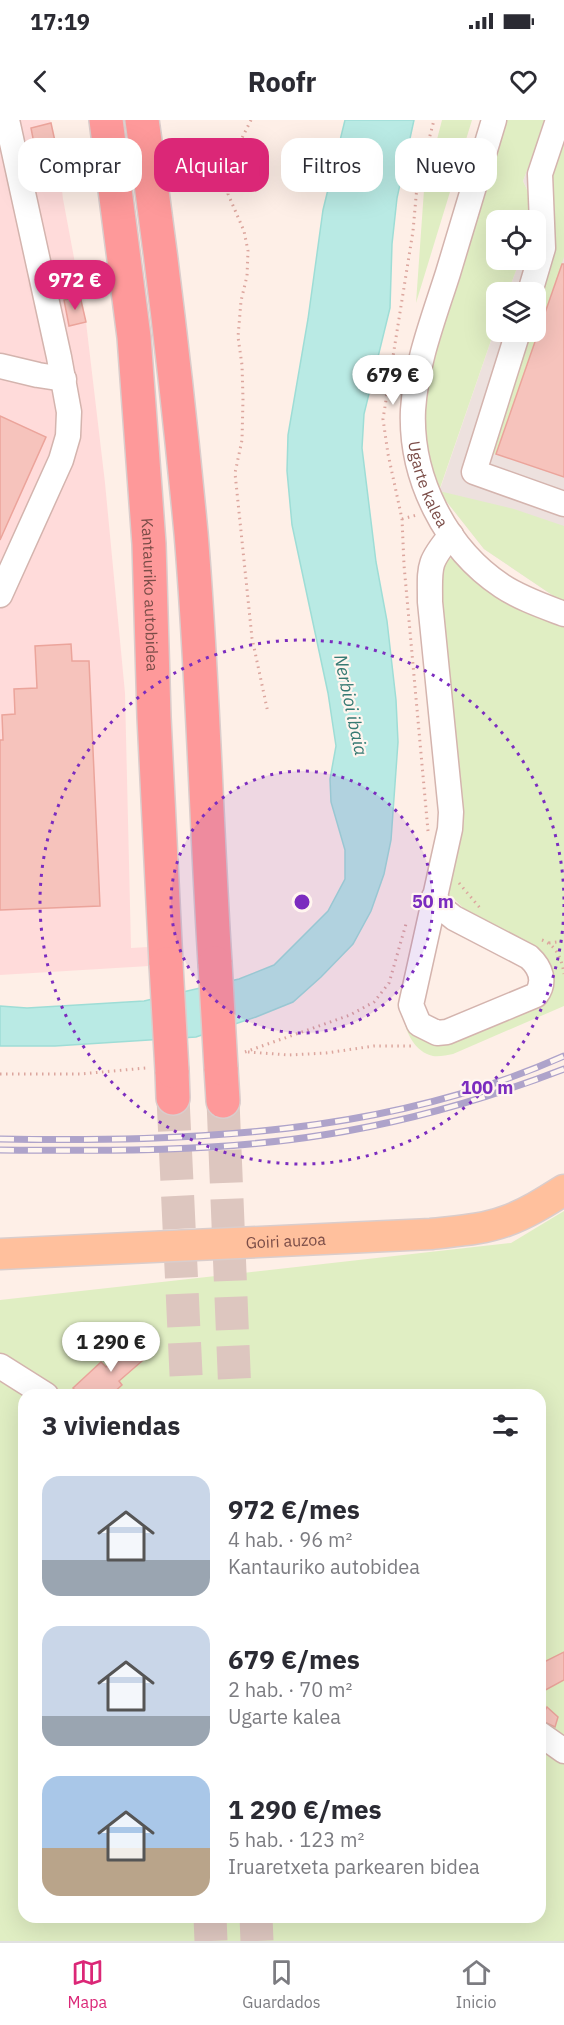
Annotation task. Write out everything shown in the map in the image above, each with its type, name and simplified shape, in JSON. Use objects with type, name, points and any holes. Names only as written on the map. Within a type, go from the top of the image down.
[{"type":"highway","name":"Kantauriko autobidea","points":[[106,120],[134,337],[148,533],[154,729],[166,964],[166,1078]]},
{"type":"highway","points":[[142,120],[168,314],[191,534],[215,963],[228,1061],[223,1101]]},
{"type":"main road","name":"Goiri auzoa","points":[[0,1254],[356,1239],[469,1230],[505,1222],[537,1207],[564,1190]]},
{"type":"street","points":[[0,595],[61,460],[68,436],[68,399],[7,120]]},
{"type":"street","name":"Ugarte kalea","points":[[494,120],[420,363],[413,410],[414,433],[426,491],[442,523],[451,535],[474,562],[503,587],[564,614]]},
{"type":"street","points":[[533,282],[543,248],[540,174],[558,120]]},
{"type":"street","points":[[515,342],[474,472],[564,504]]},
{"type":"street","points":[[0,366],[64,379]]},
{"type":"street","points":[[434,897],[454,918],[529,957],[537,964],[542,981],[541,988],[536,995],[447,1032],[438,1033],[419,1024],[411,1005],[434,897],[434,856],[450,829],[451,812],[431,614],[430,569],[434,556],[451,535]]},
{"type":"street","points":[[0,1366],[36,1389]]},
{"type":"street","points":[[546,1738],[564,1751]]},
{"type":"path","points":[[251,120],[236,150],[228,194],[244,231],[248,251],[247,276],[241,301],[238,337],[242,365],[242,440],[235,473],[252,638],[268,713]]},
{"type":"path","points":[[434,120],[417,186],[413,231],[383,419],[402,519],[428,838],[434,856],[482,909]]},
{"type":"path","points":[[228,1061],[246,1052],[350,1015],[374,1002],[388,983],[407,921]]},
{"type":"path","points":[[539,939],[549,943],[558,954],[564,974]]},
{"type":"path","points":[[549,943],[564,941]]},
{"type":"path","points":[[0,1074],[80,1074],[166,1078]]},
{"type":"shaded area","points":[[0,120],[50,120],[54,138],[18,138],[18,192],[62,192],[86,322],[105,483],[125,693],[131,948],[148,947],[149,966],[0,975]]},
{"type":"shaded area","points":[[546,120],[564,120],[564,603],[484,549],[439,492],[491,342],[546,342],[546,282],[512,282],[516,270],[546,270],[546,210],[537,210],[523,181]]},
{"type":"green space","points":[[442,120],[472,120],[466,138],[437,138]]},
{"type":"green space","points":[[505,120],[546,120],[523,181],[537,210],[486,210],[486,270],[516,270],[512,282],[486,282],[486,342],[490,342],[439,491],[514,509],[564,526],[564,603],[484,549],[439,492],[433,480],[425,429],[425,385],[483,192],[497,192],[497,146]]},
{"type":"green space","points":[[564,133],[564,257],[546,309],[546,282],[529,282],[533,270],[546,270],[546,234],[555,209],[547,183]]},
{"type":"green space","points":[[424,192],[450,192],[416,303]]},
{"type":"green space","points":[[507,342],[535,342],[496,454],[470,446]]},
{"type":"green space","points":[[452,558],[479,584],[497,597],[564,627],[564,1006],[453,1054],[435,1056],[425,1053],[414,1043],[404,1022],[401,1007],[425,1034],[548,991],[454,899],[439,897],[455,830],[434,584],[445,560]]},
{"type":"green space","points":[[564,1211],[564,1941],[0,1941],[0,1300],[511,1243]]},
{"type":"water","name":"Nerbioi ibaia","points":[[345,120],[414,120],[410,138],[395,138],[395,192],[398,192],[392,244],[390,308],[364,414],[362,448],[376,562],[387,621],[396,700],[398,742],[391,840],[384,874],[371,911],[353,944],[321,977],[293,1002],[256,1017],[196,1037],[55,1046],[0,1046],[0,1006],[27,1008],[144,1001],[239,979],[274,965],[328,911],[345,879],[345,850],[331,802],[330,779],[336,746],[328,693],[292,525],[287,471],[288,435],[327,192],[383,192],[383,138],[341,138]]},
{"type":"building","points":[[51,123],[54,138],[33,138],[31,128]]},
{"type":"building","points":[[562,264],[564,264],[564,477],[496,454],[535,342],[546,342],[546,310]]},
{"type":"building","points":[[80,296],[86,322],[69,326],[64,300]]},
{"type":"building","points":[[0,416],[46,437],[0,540]]},
{"type":"building","points":[[71,644],[72,661],[89,661],[100,906],[0,910],[2,715],[15,714],[14,689],[37,688],[35,646]]},
{"type":"building","points":[[137,1341],[149,1355],[119,1381],[122,1385],[118,1389],[73,1388],[101,1362],[106,1367]]},
{"type":"building","points":[[564,1652],[564,1680],[546,1690],[546,1661]]},
{"type":"building","points":[[547,1707],[558,1717],[555,1727],[546,1723]]},
{"type":"tunnel","points":[[173,1098],[187,1389]]},
{"type":"tunnel","points":[[223,1101],[235,1389]]},
{"type":"tunnel","points":[[210,1923],[211,1941]]},
{"type":"tunnel","points":[[256,1923],[257,1941]]},
{"type":"railway","points":[[0,1139],[72,1140],[216,1135],[358,1118],[428,1103],[497,1082],[564,1056]]},
{"type":"railway","points":[[0,1150],[121,1150],[283,1141],[354,1130],[445,1108],[564,1069]]}]
